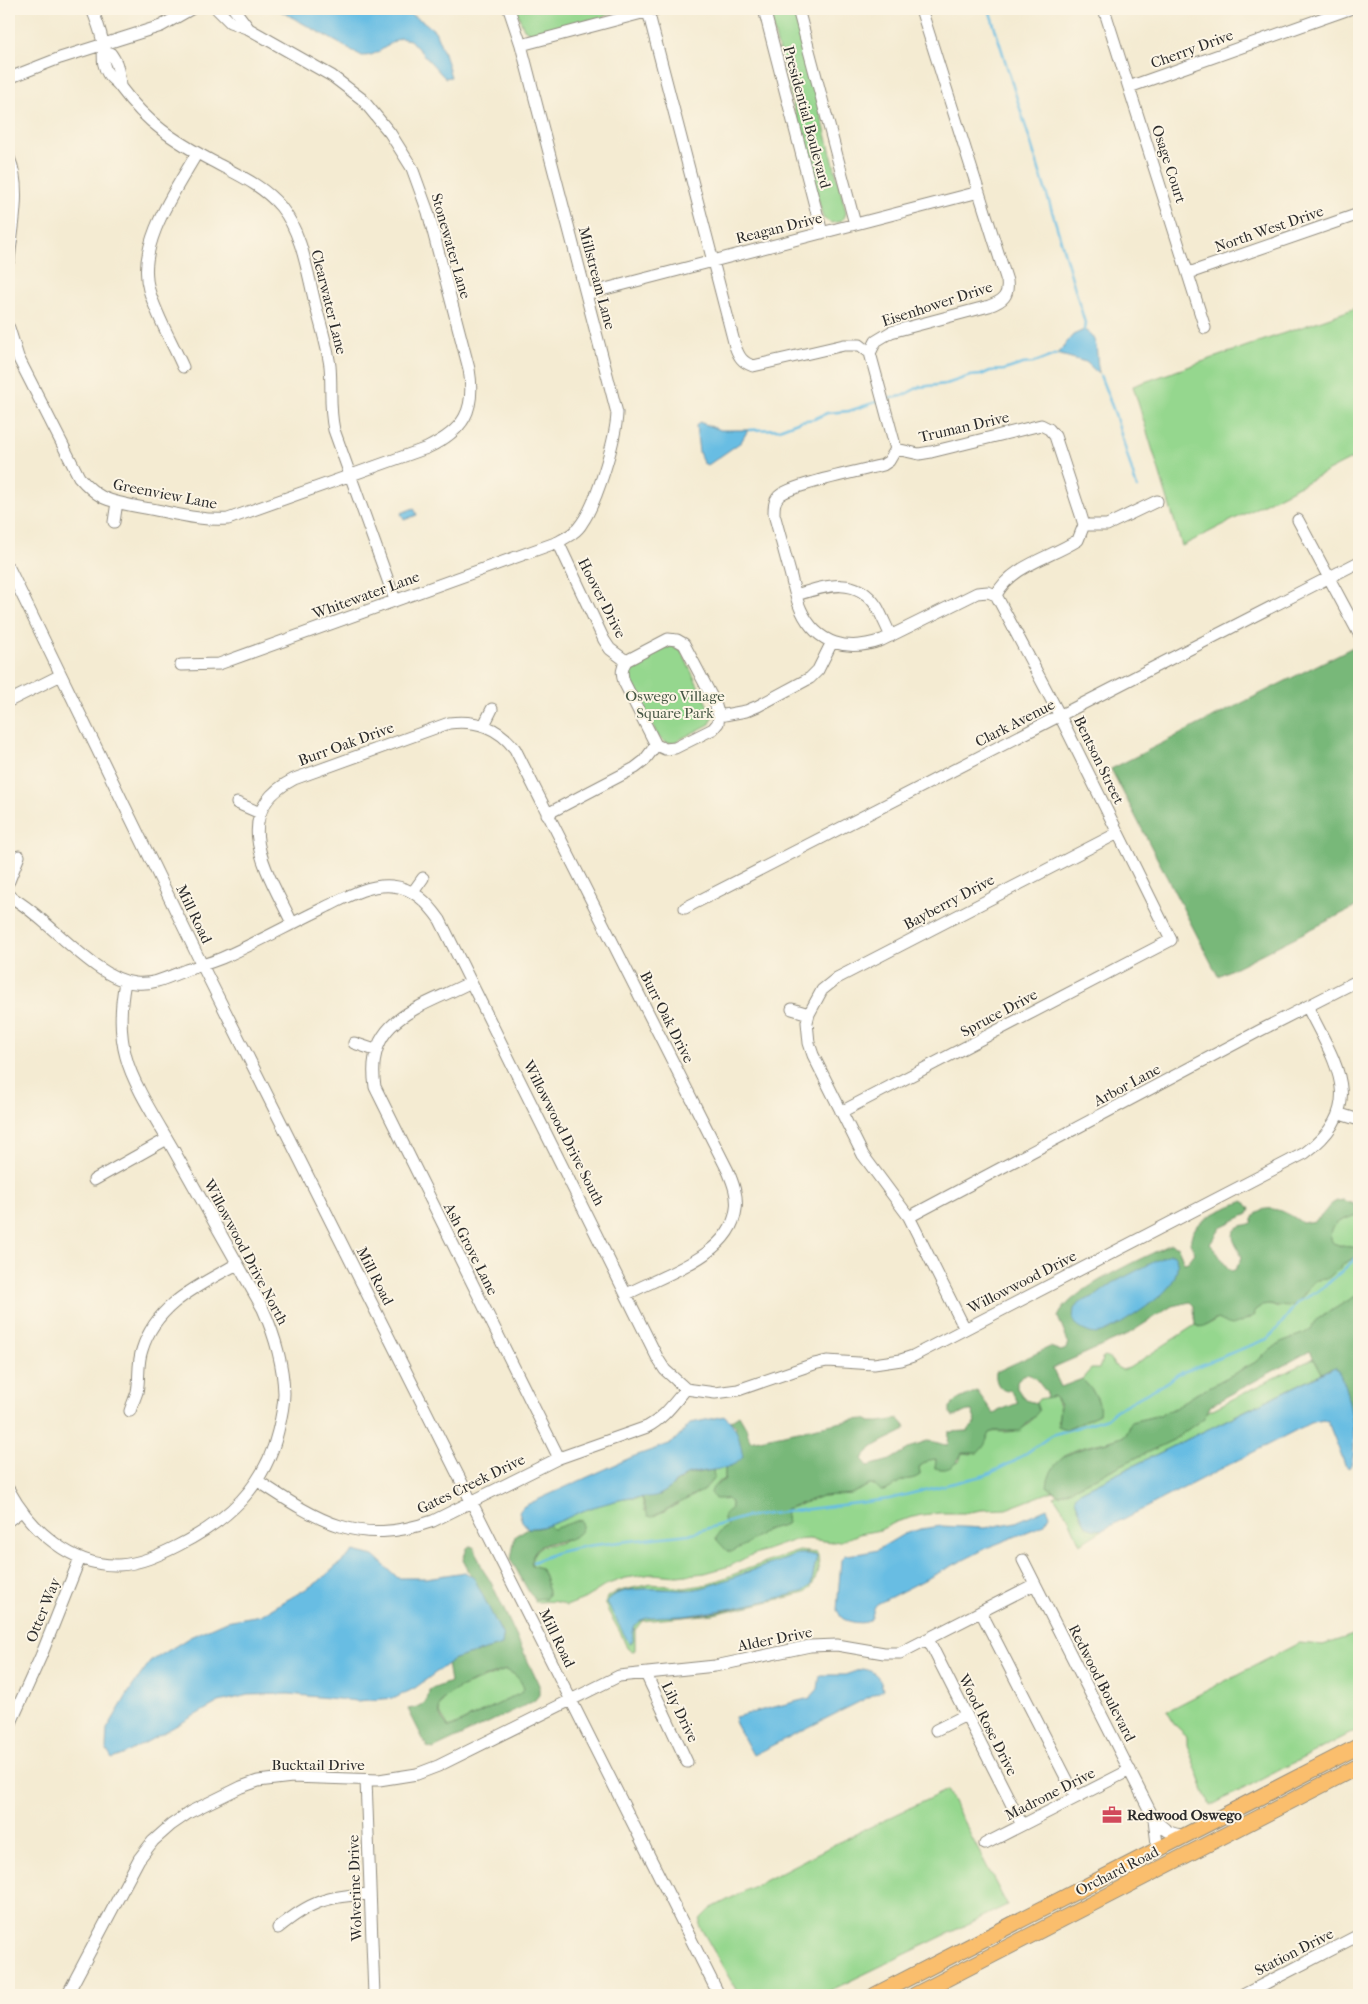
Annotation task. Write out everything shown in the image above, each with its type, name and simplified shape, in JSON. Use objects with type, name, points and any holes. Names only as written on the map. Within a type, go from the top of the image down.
[{"type":"main road","name":"Orchard Road","points":[[875,1995],[1359,1746]]},
{"type":"main road","name":"Orchard Road","points":[[914,1995],[1359,1766]]},
{"type":"street","name":"Clearwater Lane","points":[[92,9],[103,45],[102,58],[108,75],[120,86],[127,97],[150,122],[197,153],[252,183],[268,194],[281,208],[293,226],[301,249],[326,345],[331,380],[330,413],[334,430],[395,600]]},
{"type":"street","points":[[9,78],[60,58],[161,26],[191,9]]},
{"type":"street","name":"Stonewater Lane","points":[[217,9],[230,22],[249,29],[332,76],[362,99],[390,133],[412,168],[428,212],[469,369],[472,388],[470,407],[460,425],[446,439],[427,448],[350,476]]},
{"type":"street","name":"Stonewater Lane","points":[[234,9],[249,29]]},
{"type":"street","name":"Millstream Lane","points":[[509,9],[522,45],[617,413],[616,429],[591,508],[582,524],[558,542]]},
{"type":"street","name":"Presidential Boulevard","points":[[764,9],[822,233]]},
{"type":"street","name":"Presidential Boulevard","points":[[798,9],[855,224]]},
{"type":"street","name":"Eisenhower Drive","points":[[870,352],[876,341],[891,332],[998,303],[1006,297],[1008,289],[921,9]]},
{"type":"street","name":"Osage Court","points":[[1104,9],[1206,328]]},
{"type":"street","name":"Cherry Drive","points":[[1129,87],[1349,9]]},
{"type":"street","points":[[522,45],[652,10],[712,260],[738,355],[744,363],[753,366],[819,350],[854,344],[860,345],[870,352],[896,449],[894,455],[883,465],[793,488],[778,496],[774,504],[774,514],[796,595],[801,610],[815,630],[832,642],[852,646],[867,645],[891,636],[977,593],[988,592],[996,595],[1000,587],[1011,575],[1078,540],[1084,524],[1107,524],[1157,501]]},
{"type":"street","points":[[183,367],[156,311],[149,288],[146,267],[149,248],[156,227],[197,153]]},
{"type":"street","points":[[9,158],[15,176],[16,188],[11,219],[9,260]]},
{"type":"street","name":"Reagan Drive","points":[[586,294],[978,192]]},
{"type":"street","name":"North West Drive","points":[[1189,273],[1359,214]]},
{"type":"street","name":"Greenview Lane","points":[[9,328],[18,357],[79,477],[89,488],[102,496],[117,502],[195,518],[228,519],[350,476]]},
{"type":"street","name":"Truman Drive","points":[[896,449],[919,454],[1041,425],[1049,429],[1058,444],[1084,524]]},
{"type":"street","points":[[114,522],[117,502]]},
{"type":"street","points":[[1298,520],[1359,634]]},
{"type":"street","name":"Whitewater Lane","points":[[181,665],[219,664],[558,542]]},
{"type":"street","name":"Hoover Drive","points":[[558,542],[610,649],[626,661],[668,640],[677,640],[684,644],[715,703],[719,716]]},
{"type":"street","name":"Clark Avenue","points":[[685,908],[1359,562]]},
{"type":"street","name":"Mill Road","points":[[9,568],[202,965],[719,1995]]},
{"type":"street","points":[[796,595],[829,586],[841,585],[856,588],[868,596],[877,607],[891,636]]},
{"type":"street","name":"Bentson Street","points":[[996,595],[1060,716],[1171,940]]},
{"type":"street","points":[[626,661],[622,667],[624,682],[656,745],[665,749],[676,748],[713,729],[718,723],[719,716],[746,711],[758,706],[810,678],[818,670],[832,642]]},
{"type":"street","points":[[9,701],[60,675]]},
{"type":"street","points":[[484,725],[492,709]]},
{"type":"street","name":"Burr Oak Drive","points":[[292,923],[263,863],[256,832],[260,813],[266,802],[277,790],[285,783],[301,776],[449,723],[466,721],[484,725],[503,735],[515,749],[728,1171],[735,1190],[736,1209],[730,1228],[716,1246],[699,1258],[628,1294]]},
{"type":"street","points":[[548,814],[635,768],[644,761],[656,745]]},
{"type":"street","points":[[237,803],[260,813]]},
{"type":"street","name":"Bayberry Drive","points":[[965,1329],[909,1217],[863,1155],[841,1112],[809,1043],[807,1022],[809,1014],[822,990],[837,978],[1118,833]]},
{"type":"street","points":[[9,881],[19,856]]},
{"type":"street","points":[[413,892],[422,878]]},
{"type":"street","name":"Willowwood Drive South","points":[[202,965],[221,958],[372,887],[393,886],[413,892],[432,908],[440,920],[628,1294],[658,1359],[665,1370],[686,1389]]},
{"type":"street","points":[[9,896],[34,913],[106,974],[125,982],[149,984],[161,982],[202,965]]},
{"type":"street","name":"Spruce Drive","points":[[841,1112],[1171,940]]},
{"type":"street","name":"Arbor Lane","points":[[909,1217],[1258,1031],[1308,1008],[1359,980]]},
{"type":"street","name":"Willowwood Drive North","points":[[9,1490],[21,1511],[45,1536],[80,1558],[99,1563],[119,1565],[138,1562],[159,1555],[196,1537],[233,1509],[258,1481],[275,1443],[281,1419],[284,1395],[282,1369],[276,1339],[263,1309],[135,1081],[126,1059],[121,1037],[120,1016],[125,982]]},
{"type":"street","name":"Ash Grove Lane","points":[[471,982],[395,1022],[382,1035],[375,1050],[372,1067],[374,1087],[559,1458]]},
{"type":"street","name":"Willowwood Drive","points":[[686,1389],[715,1393],[738,1390],[827,1361],[874,1364],[913,1356],[1305,1153],[1334,1127],[1340,1114],[1343,1097],[1337,1068],[1308,1008]]},
{"type":"street","points":[[792,1010],[809,1014]]},
{"type":"street","points":[[354,1043],[375,1050]]},
{"type":"street","points":[[1340,1114],[1356,1119]]},
{"type":"street","points":[[94,1180],[167,1139]]},
{"type":"street","points":[[130,1411],[137,1392],[138,1370],[142,1350],[149,1332],[160,1316],[172,1303],[186,1293],[237,1264]]},
{"type":"street","name":"Gates Creek Drive","points":[[258,1481],[317,1518],[337,1526],[360,1531],[396,1531],[415,1527],[433,1521],[559,1458],[656,1422],[686,1389]]},
{"type":"street","points":[[9,1520],[21,1511]]},
{"type":"street","name":"Otter Way","points":[[9,1727],[41,1656],[80,1558]]},
{"type":"street","name":"Redwood Boulevard","points":[[1022,1560],[1154,1819],[1166,1831],[1174,1835],[1187,1835]]},
{"type":"street","name":"Alder Drive","points":[[570,1700],[619,1676],[715,1666],[810,1646],[837,1645],[884,1653],[900,1653],[1035,1584]]},
{"type":"street","points":[[981,1612],[1076,1797]]},
{"type":"street","name":"Wood Rose Drive","points":[[928,1639],[1022,1825]]},
{"type":"street","name":"Lily Drive","points":[[646,1674],[687,1762]]},
{"type":"street","name":"Bucktail Drive","points":[[67,1995],[140,1858],[153,1841],[171,1825],[225,1794],[258,1781],[289,1777],[366,1780],[396,1778],[417,1774],[438,1766],[570,1700]]},
{"type":"street","points":[[936,1730],[966,1715]]},
{"type":"street","name":"Madrone Drive","points":[[985,1844],[1130,1770]]},
{"type":"street","name":"Wolverine Drive","points":[[366,1780],[374,1995]]},
{"type":"street","name":"Redwood Boulevard","points":[[1152,1853],[1157,1844],[1154,1819]]},
{"type":"street","points":[[278,1928],[297,1913],[324,1899],[340,1895],[370,1894]]},
{"type":"street","name":"Station Drive","points":[[1243,1995],[1359,1935]]},
{"type":"green space","points":[[516,9],[631,9],[604,16],[602,19],[590,20],[532,34],[524,29]]},
{"type":"green space","points":[[768,9],[794,9],[846,212],[843,219],[839,221],[831,223],[823,218]]},
{"type":"green space","points":[[1359,307],[1359,455],[1182,546],[1133,386]]},
{"type":"green space","points":[[1359,644],[1359,905],[1218,976],[1111,769]]},
{"type":"green space","name":"Oswego Village Square Park","points":[[672,646],[681,650],[713,717],[710,724],[673,743],[668,743],[659,736],[629,677],[629,670],[639,660]]},
{"type":"green space","points":[[1342,1200],[1359,1206],[1359,1214],[1344,1219],[1335,1225],[1330,1233],[1332,1240],[1333,1243],[1339,1245],[1357,1248],[1359,1255],[1345,1263],[1327,1279],[1316,1280],[1310,1285],[1298,1303],[1289,1307],[1261,1306],[1254,1311],[1255,1315],[1241,1322],[1232,1325],[1218,1319],[1202,1327],[1195,1325],[1194,1306],[1190,1302],[1172,1306],[1125,1336],[1052,1368],[1061,1387],[1082,1379],[1097,1399],[1100,1409],[1099,1414],[1066,1429],[1058,1426],[1060,1405],[1054,1396],[1046,1398],[1047,1393],[1036,1379],[1028,1374],[1023,1375],[1017,1382],[1017,1388],[1025,1400],[1036,1403],[1039,1411],[1020,1431],[994,1431],[990,1433],[984,1446],[978,1453],[962,1453],[955,1464],[948,1468],[935,1468],[936,1459],[929,1460],[919,1467],[920,1475],[901,1481],[888,1490],[881,1491],[875,1485],[869,1485],[851,1494],[822,1496],[785,1509],[787,1523],[766,1530],[745,1545],[731,1552],[727,1551],[716,1539],[719,1532],[727,1526],[724,1514],[731,1508],[731,1502],[728,1499],[715,1499],[711,1493],[715,1486],[725,1479],[725,1467],[729,1467],[736,1426],[730,1421],[739,1415],[746,1427],[750,1441],[852,1420],[865,1419],[871,1422],[879,1422],[899,1419],[906,1427],[904,1431],[870,1449],[862,1459],[868,1466],[890,1460],[915,1445],[927,1441],[948,1446],[949,1432],[967,1431],[976,1423],[972,1411],[967,1411],[953,1417],[950,1413],[950,1407],[957,1400],[977,1391],[993,1413],[1018,1403],[1012,1392],[1004,1390],[998,1385],[996,1372],[1050,1347],[1061,1351],[1066,1349],[1068,1342],[1058,1317],[1065,1306],[1091,1285],[1171,1244],[1178,1247],[1184,1263],[1188,1262],[1195,1253],[1191,1244],[1191,1238],[1198,1225],[1213,1214],[1244,1201],[1250,1209],[1248,1214],[1222,1226],[1210,1244],[1232,1271],[1236,1269],[1242,1258],[1234,1242],[1233,1234],[1240,1226],[1252,1223],[1255,1215],[1260,1211],[1274,1209],[1281,1211],[1302,1223],[1314,1221],[1333,1203]]},
{"type":"green space","points":[[1359,1214],[1359,1250],[1333,1243],[1330,1233],[1332,1228],[1344,1219]]},
{"type":"green space","points":[[1359,1255],[1359,1294],[1316,1320],[1311,1329],[1305,1333],[1281,1342],[1254,1363],[1196,1394],[1175,1408],[1160,1415],[1131,1422],[1126,1435],[1081,1448],[1066,1455],[1058,1464],[1047,1486],[1053,1491],[1006,1509],[921,1515],[896,1522],[880,1530],[859,1534],[841,1541],[795,1540],[749,1556],[730,1566],[705,1573],[677,1576],[652,1574],[626,1578],[608,1584],[584,1599],[566,1606],[556,1602],[535,1602],[535,1599],[548,1596],[545,1577],[541,1569],[532,1565],[531,1562],[536,1550],[543,1546],[563,1542],[580,1531],[553,1529],[548,1525],[606,1503],[630,1498],[642,1498],[645,1511],[663,1512],[704,1490],[714,1478],[713,1470],[725,1467],[725,1479],[717,1483],[722,1500],[728,1499],[731,1502],[731,1508],[724,1519],[727,1526],[745,1545],[766,1530],[787,1523],[785,1509],[822,1496],[851,1494],[869,1485],[875,1485],[881,1491],[884,1491],[901,1481],[920,1475],[919,1467],[929,1460],[936,1459],[935,1468],[959,1462],[962,1453],[971,1454],[992,1432],[1011,1432],[1024,1427],[1038,1411],[1036,1403],[1039,1399],[1054,1396],[1059,1409],[1057,1422],[1067,1429],[1099,1414],[1100,1409],[1097,1399],[1082,1379],[1091,1369],[1099,1369],[1102,1359],[1105,1357],[1122,1370],[1129,1368],[1195,1325],[1199,1327],[1210,1324],[1218,1319],[1229,1323],[1240,1322],[1255,1315],[1254,1311],[1261,1306],[1277,1307],[1305,1294],[1310,1285],[1316,1280],[1327,1279],[1345,1263]]},
{"type":"green space","points":[[1359,1294],[1359,1436],[1352,1427],[1348,1395],[1332,1368],[1322,1373],[1310,1351],[1211,1405],[1204,1418],[1173,1440],[1059,1495],[1047,1486],[1051,1472],[1058,1462],[1067,1455],[1115,1440],[1126,1435],[1131,1422],[1160,1415],[1175,1408],[1196,1394],[1254,1363],[1281,1342],[1305,1333],[1311,1329],[1316,1320]]},
{"type":"green space","points":[[1314,1358],[1322,1373],[1078,1493],[1076,1502],[1085,1523],[1091,1528],[1104,1529],[1080,1544],[1068,1517],[1054,1496],[1173,1440],[1204,1418],[1207,1412]]},
{"type":"green space","points":[[713,1470],[714,1478],[704,1490],[652,1517],[648,1516],[642,1498],[649,1495],[660,1495],[687,1475]]},
{"type":"green space","points":[[579,1520],[582,1521],[582,1528],[579,1533],[566,1540],[541,1545],[534,1552],[531,1562],[532,1565],[541,1570],[545,1577],[548,1596],[535,1599],[530,1594],[511,1560],[515,1536],[528,1528],[539,1528],[548,1525],[553,1529]]},
{"type":"green space","points":[[470,1546],[474,1547],[483,1570],[491,1582],[539,1685],[539,1695],[534,1701],[433,1749],[427,1747],[408,1709],[423,1704],[427,1699],[429,1690],[450,1682],[447,1663],[454,1659],[502,1645],[503,1636],[463,1560],[467,1548]],"holes":[[[506,1670],[517,1677],[523,1685],[524,1689],[519,1694],[449,1728],[439,1711],[445,1698],[459,1688],[487,1676]]]},
{"type":"green space","points":[[799,1551],[817,1553],[819,1562],[815,1580],[806,1593],[714,1614],[642,1621],[635,1630],[635,1650],[632,1652],[627,1648],[605,1604],[607,1597],[619,1591],[651,1584],[684,1588],[709,1584]],"holes":[[[798,1554],[817,1556],[811,1585],[717,1612],[643,1619],[633,1628],[632,1634],[607,1603],[612,1597],[630,1590],[684,1590],[701,1588]]]},
{"type":"green space","points":[[1359,1633],[1359,1729],[1210,1806],[1187,1745],[1187,1736],[1175,1725],[1167,1711],[1299,1643],[1323,1645]]},
{"type":"green space","points":[[506,1670],[517,1677],[524,1689],[519,1694],[449,1728],[441,1715],[439,1707],[444,1699],[452,1691]]},
{"type":"green space","points":[[947,1790],[1007,1905],[821,1995],[739,1995],[699,1925],[701,1918],[710,1909],[839,1842]]},
{"type":"water","points":[[277,9],[401,9],[424,22],[435,31],[451,77],[445,78],[410,40],[400,38],[377,52],[362,56]]},
{"type":"water","points":[[1084,330],[1093,338],[1100,375],[1086,362],[1057,354],[1073,335]]},
{"type":"water","points":[[699,422],[720,430],[748,430],[741,442],[708,465],[703,463],[699,452],[696,426]]},
{"type":"water","points":[[414,508],[417,515],[404,520],[401,513]]},
{"type":"water","points":[[1169,1254],[1173,1254],[1176,1258],[1175,1276],[1170,1285],[1155,1300],[1127,1320],[1099,1334],[1086,1331],[1077,1326],[1073,1319],[1074,1309],[1079,1303],[1097,1295],[1113,1283]]},
{"type":"water","points":[[1335,1367],[1345,1387],[1352,1417],[1354,1448],[1349,1468],[1345,1465],[1328,1422],[1323,1420],[1310,1423],[1104,1529],[1091,1529],[1085,1523],[1076,1502],[1075,1497],[1078,1493]]},
{"type":"water","points":[[725,1416],[736,1430],[739,1439],[743,1457],[738,1462],[725,1468],[689,1474],[658,1495],[610,1502],[546,1526],[528,1528],[522,1521],[519,1512],[524,1506],[632,1457],[672,1443],[691,1423]]},
{"type":"water","points":[[1047,1508],[1050,1515],[1044,1524],[989,1547],[877,1604],[869,1621],[861,1623],[843,1619],[837,1610],[841,1560],[845,1555],[877,1550],[904,1534],[921,1529],[941,1526],[985,1528],[1016,1522]]},
{"type":"water","points":[[354,1551],[374,1556],[398,1578],[426,1578],[465,1572],[474,1578],[503,1636],[502,1645],[454,1659],[415,1688],[395,1698],[357,1701],[289,1694],[248,1695],[219,1702],[125,1754],[112,1759],[106,1749],[107,1729],[132,1687],[150,1662],[190,1637],[226,1621],[261,1615],[318,1582]]},
{"type":"water","points":[[798,1554],[817,1556],[811,1585],[805,1591],[720,1611],[685,1616],[647,1618],[638,1622],[635,1626],[633,1640],[630,1645],[607,1603],[612,1597],[630,1590],[684,1590],[701,1588]]},
{"type":"water","points":[[862,1669],[877,1675],[883,1690],[753,1755],[735,1722],[735,1717],[810,1698],[818,1689],[820,1675],[845,1675]]},
{"type":"waterway","points":[[989,9],[1056,224],[1085,323],[1084,330]]},
{"type":"waterway","points":[[887,399],[902,396],[919,387],[946,384],[990,371],[1004,370],[1033,363],[1057,354]]},
{"type":"waterway","points":[[1100,375],[1115,414],[1137,488]]},
{"type":"waterway","points":[[749,430],[779,429],[800,421],[814,419],[827,413],[849,411],[879,401]]},
{"type":"waterway","points":[[533,1562],[558,1552],[586,1546],[689,1534],[745,1517],[889,1499],[986,1475],[1015,1461],[1052,1435],[1107,1418],[1116,1410],[1169,1381],[1178,1374],[1267,1339],[1298,1302],[1322,1289],[1356,1258],[1359,1258]]},
{"type":"place","name":"Redwood Oswego","points":[[1112,1815]]}]
